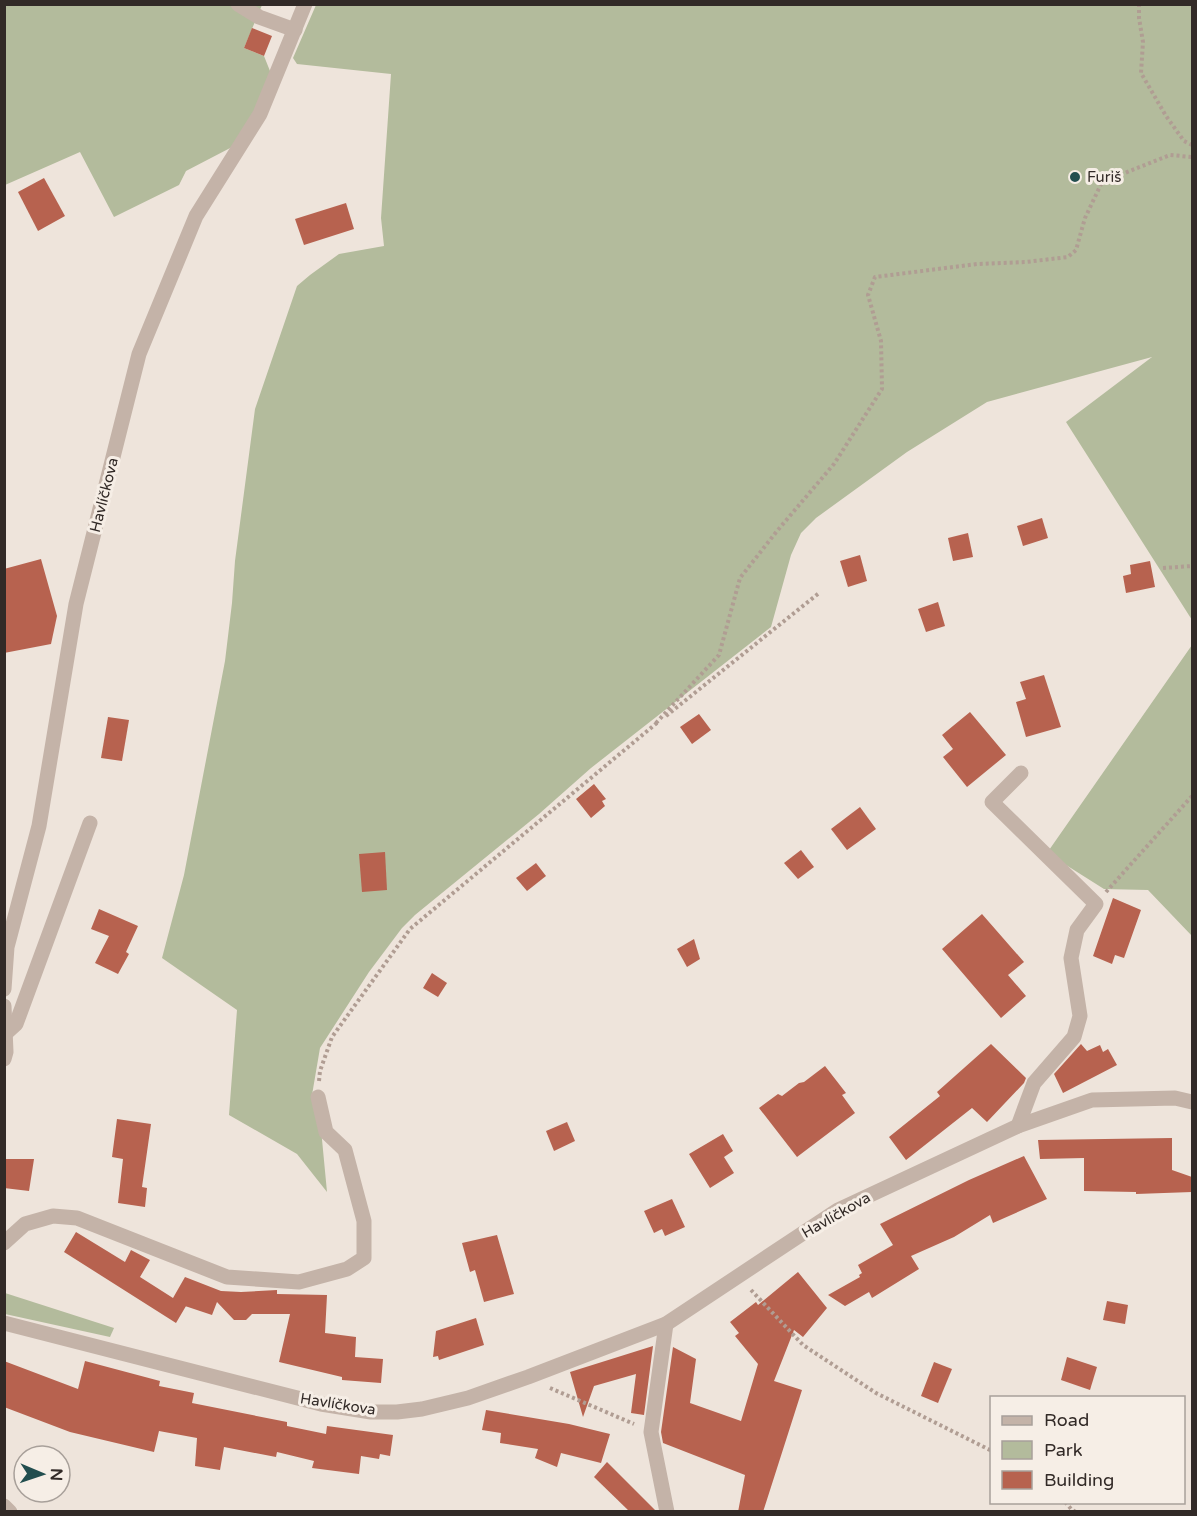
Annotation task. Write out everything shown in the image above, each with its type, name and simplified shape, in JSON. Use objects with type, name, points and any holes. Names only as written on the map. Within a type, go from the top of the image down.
[{"type":"street","points":[[238,4],[259,17],[295,30]]},
{"type":"street","name":"Havlíčkova","points":[[4,989],[7,947],[39,826],[76,604],[139,354],[196,216],[260,114],[305,4]]},
{"type":"street","points":[[1018,1126],[1034,1083],[1074,1037],[1080,1016],[1071,958],[1077,930],[1096,904],[992,802],[1021,773]]},
{"type":"street","points":[[5,1034],[16,1024],[90,823]]},
{"type":"street","points":[[4,1006],[4,1059]]},
{"type":"street","points":[[4,1243],[25,1224],[53,1216],[77,1218],[227,1277],[299,1282],[347,1269],[364,1258],[364,1221],[345,1150],[326,1132],[318,1097]]},
{"type":"street","name":"Havlíčkova","points":[[4,1323],[321,1404],[371,1412],[422,1409],[468,1398],[666,1324],[838,1210],[1018,1126],[1092,1100],[1175,1098],[1192,1102]]},
{"type":"street","points":[[666,1324],[651,1432],[667,1512]]},
{"type":"street","points":[[4,1506],[10,1512]]},
{"type":"path","points":[[1139,4],[1143,42],[1141,73],[1166,116],[1184,141],[1192,145]]},
{"type":"path","points":[[657,723],[719,655],[740,578],[834,465],[882,389],[881,341],[868,295],[875,277],[977,264],[1068,257],[1076,250],[1085,218],[1102,182],[1170,154],[1192,157]]},
{"type":"path","points":[[1163,568],[1192,566]]},
{"type":"path","points":[[318,1097],[320,1071],[332,1037],[410,929],[657,723],[819,593]]},
{"type":"path","points":[[1096,904],[1192,796]]},
{"type":"path","points":[[739,1275],[760,1301],[803,1345],[876,1394],[990,1449]]},
{"type":"path","points":[[528,1377],[651,1432]]},
{"type":"green space","points":[[4,5],[262,5],[244,48],[264,56],[272,76],[260,104],[234,146],[186,171],[179,185],[114,217],[80,152],[5,185]]},
{"type":"green space","points":[[316,5],[1192,5],[1192,620],[1066,422],[1152,357],[987,402],[907,452],[816,518],[801,533],[791,555],[771,627],[591,768],[402,928],[369,972],[320,1048],[312,1095],[321,1129],[327,1192],[297,1154],[229,1115],[237,1010],[162,958],[184,875],[225,661],[235,561],[255,409],[297,286],[339,254],[384,246],[381,218],[391,74],[297,64],[293,58]]},
{"type":"green space","points":[[1192,645],[1192,936],[1148,890],[1104,889],[1047,853]]},
{"type":"green space","points":[[5,1293],[114,1328],[110,1337],[5,1314]]},
{"type":"building","points":[[252,28],[272,36],[264,56],[244,48]]},
{"type":"building","points":[[44,178],[65,216],[38,231],[18,192]]},
{"type":"building","points":[[346,203],[354,229],[304,245],[295,219]]},
{"type":"building","points":[[1042,518],[1048,538],[1023,546],[1017,526]]},
{"type":"building","points":[[968,533],[973,557],[953,561],[948,538]]},
{"type":"building","points":[[860,555],[867,581],[848,587],[840,561]]},
{"type":"building","points":[[41,559],[57,616],[51,644],[4,653],[4,569]]},
{"type":"building","points":[[1150,561],[1155,587],[1126,593],[1123,576],[1131,574],[1130,565]]},
{"type":"building","points":[[938,602],[945,626],[926,632],[918,609]]},
{"type":"building","points":[[1044,675],[1061,727],[1026,737],[1016,702],[1026,699],[1020,682]]},
{"type":"building","points":[[970,712],[1006,755],[967,787],[943,757],[953,749],[942,735]]},
{"type":"building","points":[[699,714],[711,730],[692,744],[680,727]]},
{"type":"building","points":[[108,717],[129,720],[122,761],[101,758]]},
{"type":"building","points":[[594,784],[606,799],[602,801],[605,806],[591,818],[576,799]]},
{"type":"building","points":[[860,807],[876,829],[847,850],[831,829]]},
{"type":"building","points":[[801,850],[814,867],[798,879],[784,863]]},
{"type":"building","points":[[385,852],[387,890],[362,892],[359,854]]},
{"type":"building","points":[[536,863],[546,876],[527,891],[516,878]]},
{"type":"building","points":[[1113,898],[1141,910],[1124,958],[1115,955],[1112,964],[1093,956]]},
{"type":"building","points":[[99,909],[138,926],[126,952],[129,954],[118,974],[95,963],[109,936],[91,929]]},
{"type":"building","points":[[982,914],[1024,962],[1008,975],[1026,996],[1001,1018],[942,949]]},
{"type":"building","points":[[694,939],[700,959],[687,967],[677,949]]},
{"type":"building","points":[[432,973],[447,983],[438,997],[423,988]]},
{"type":"building","points":[[991,1044],[1026,1078],[1024,1083],[987,1122],[972,1108],[906,1160],[889,1137],[940,1096],[937,1092]]},
{"type":"building","points":[[1081,1044],[1087,1051],[1100,1045],[1103,1052],[1108,1049],[1117,1065],[1063,1093],[1054,1074]]},
{"type":"building","points":[[825,1066],[846,1093],[842,1095],[855,1113],[797,1157],[759,1108],[778,1094],[782,1096],[799,1083],[804,1082]]},
{"type":"building","points":[[117,1119],[151,1124],[142,1187],[147,1188],[145,1207],[118,1203],[123,1159],[112,1157]]},
{"type":"building","points":[[567,1122],[575,1141],[554,1151],[546,1131]]},
{"type":"building","points":[[723,1134],[733,1151],[724,1157],[734,1173],[710,1188],[689,1154]]},
{"type":"building","points":[[1172,1138],[1172,1170],[1192,1177],[1192,1192],[1136,1194],[1136,1192],[1084,1191],[1084,1158],[1040,1159],[1038,1140]]},
{"type":"building","points":[[1024,1156],[1047,1199],[993,1223],[990,1215],[954,1237],[911,1256],[919,1269],[872,1298],[869,1292],[845,1306],[828,1295],[860,1277],[862,1273],[858,1265],[893,1245],[880,1224]]},
{"type":"building","points":[[4,1159],[34,1159],[29,1191],[4,1188]]},
{"type":"building","points":[[672,1199],[685,1227],[665,1236],[662,1229],[654,1233],[644,1211]]},
{"type":"building","points":[[76,1232],[125,1262],[131,1250],[150,1260],[140,1277],[173,1298],[185,1277],[221,1291],[277,1290],[277,1294],[327,1295],[325,1333],[356,1337],[355,1357],[383,1359],[381,1383],[342,1380],[342,1377],[279,1362],[290,1314],[252,1314],[246,1320],[234,1320],[217,1302],[212,1315],[186,1306],[176,1323],[64,1252]]},
{"type":"building","points":[[497,1235],[514,1294],[484,1302],[475,1270],[470,1272],[462,1243]]},
{"type":"building","points":[[798,1272],[827,1308],[803,1337],[794,1330],[774,1381],[802,1390],[763,1512],[738,1512],[745,1475],[663,1443],[661,1432],[673,1347],[696,1359],[690,1403],[741,1421],[758,1364],[735,1336],[739,1333],[730,1322],[756,1302],[758,1305]]},
{"type":"building","points":[[1107,1301],[1128,1305],[1125,1324],[1103,1320]]},
{"type":"building","points":[[476,1318],[484,1345],[439,1360],[438,1356],[433,1357],[436,1331]]},
{"type":"building","points":[[653,1346],[644,1415],[631,1413],[636,1374],[594,1386],[583,1417],[570,1372]]},
{"type":"building","points":[[1067,1357],[1097,1367],[1090,1390],[1061,1380]]},
{"type":"building","points":[[4,1361],[78,1389],[85,1361],[160,1381],[159,1386],[194,1393],[192,1403],[287,1422],[287,1426],[326,1434],[327,1426],[393,1435],[390,1456],[380,1454],[379,1459],[361,1456],[359,1474],[312,1468],[314,1461],[277,1452],[276,1457],[224,1447],[220,1470],[195,1466],[197,1438],[159,1431],[154,1452],[70,1432],[4,1407]]},
{"type":"building","points":[[934,1362],[952,1369],[938,1403],[921,1396]]},
{"type":"building","points":[[486,1410],[569,1424],[610,1434],[601,1463],[561,1453],[557,1467],[535,1458],[538,1449],[500,1443],[501,1433],[482,1430]]},
{"type":"building","points":[[607,1462],[657,1512],[630,1512],[594,1477]]},
{"type":"place","name":"Furiš","points":[[1075,177]]}]
